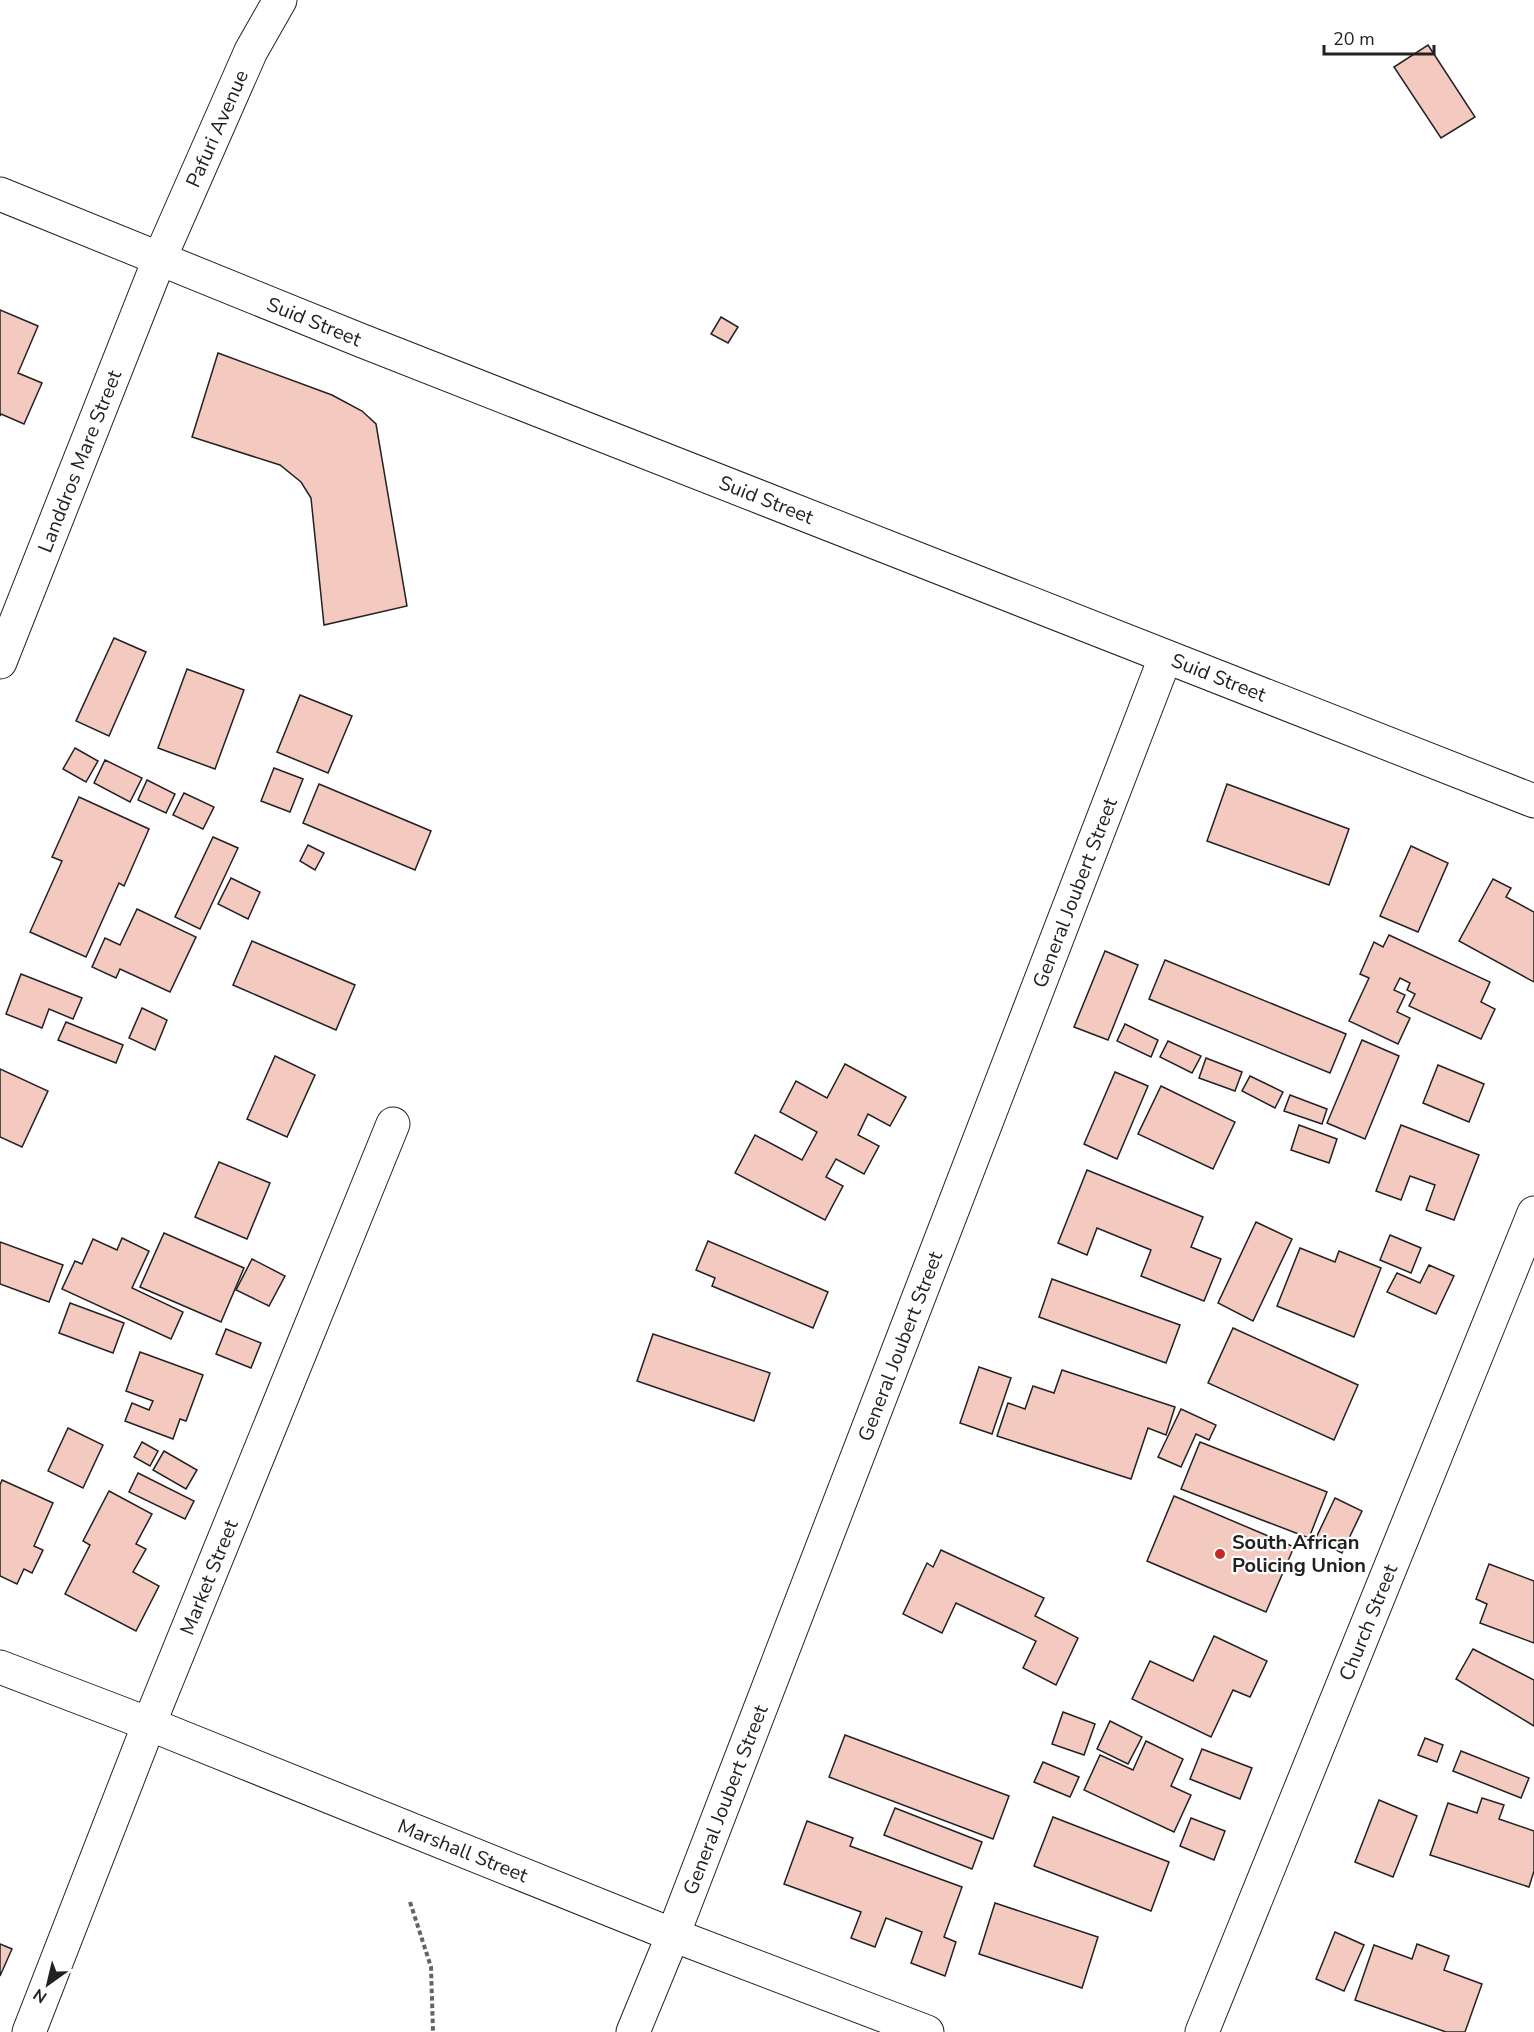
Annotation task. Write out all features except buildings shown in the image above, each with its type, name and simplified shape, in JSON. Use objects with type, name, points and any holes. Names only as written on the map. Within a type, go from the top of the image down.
[{"type":"street","name":"Pafuri Avenue","points":[[159,260],[251,51],[280,0]]},
{"type":"street","name":"Suid Street","points":[[0,194],[360,340],[1534,801]]},
{"type":"street","name":"Landdros Mare Street","points":[[0,662],[159,260]]},
{"type":"street","name":"General Joubert Street","points":[[633,2032],[673,1935],[1165,658]]},
{"type":"street","name":"Market Street","points":[[28,2032],[149,1724],[393,1124]]},
{"type":"street","name":"Church Street","points":[[1202,2032],[1534,1213]]},
{"type":"street","name":"Marshall Street","points":[[0,1667],[149,1724],[673,1935],[927,2032]]},
{"type":"path","points":[[410,1902],[431,1967],[433,2032]]},
{"type":"place","name":"South African Policing Union","points":[[1220,1554]]}]
